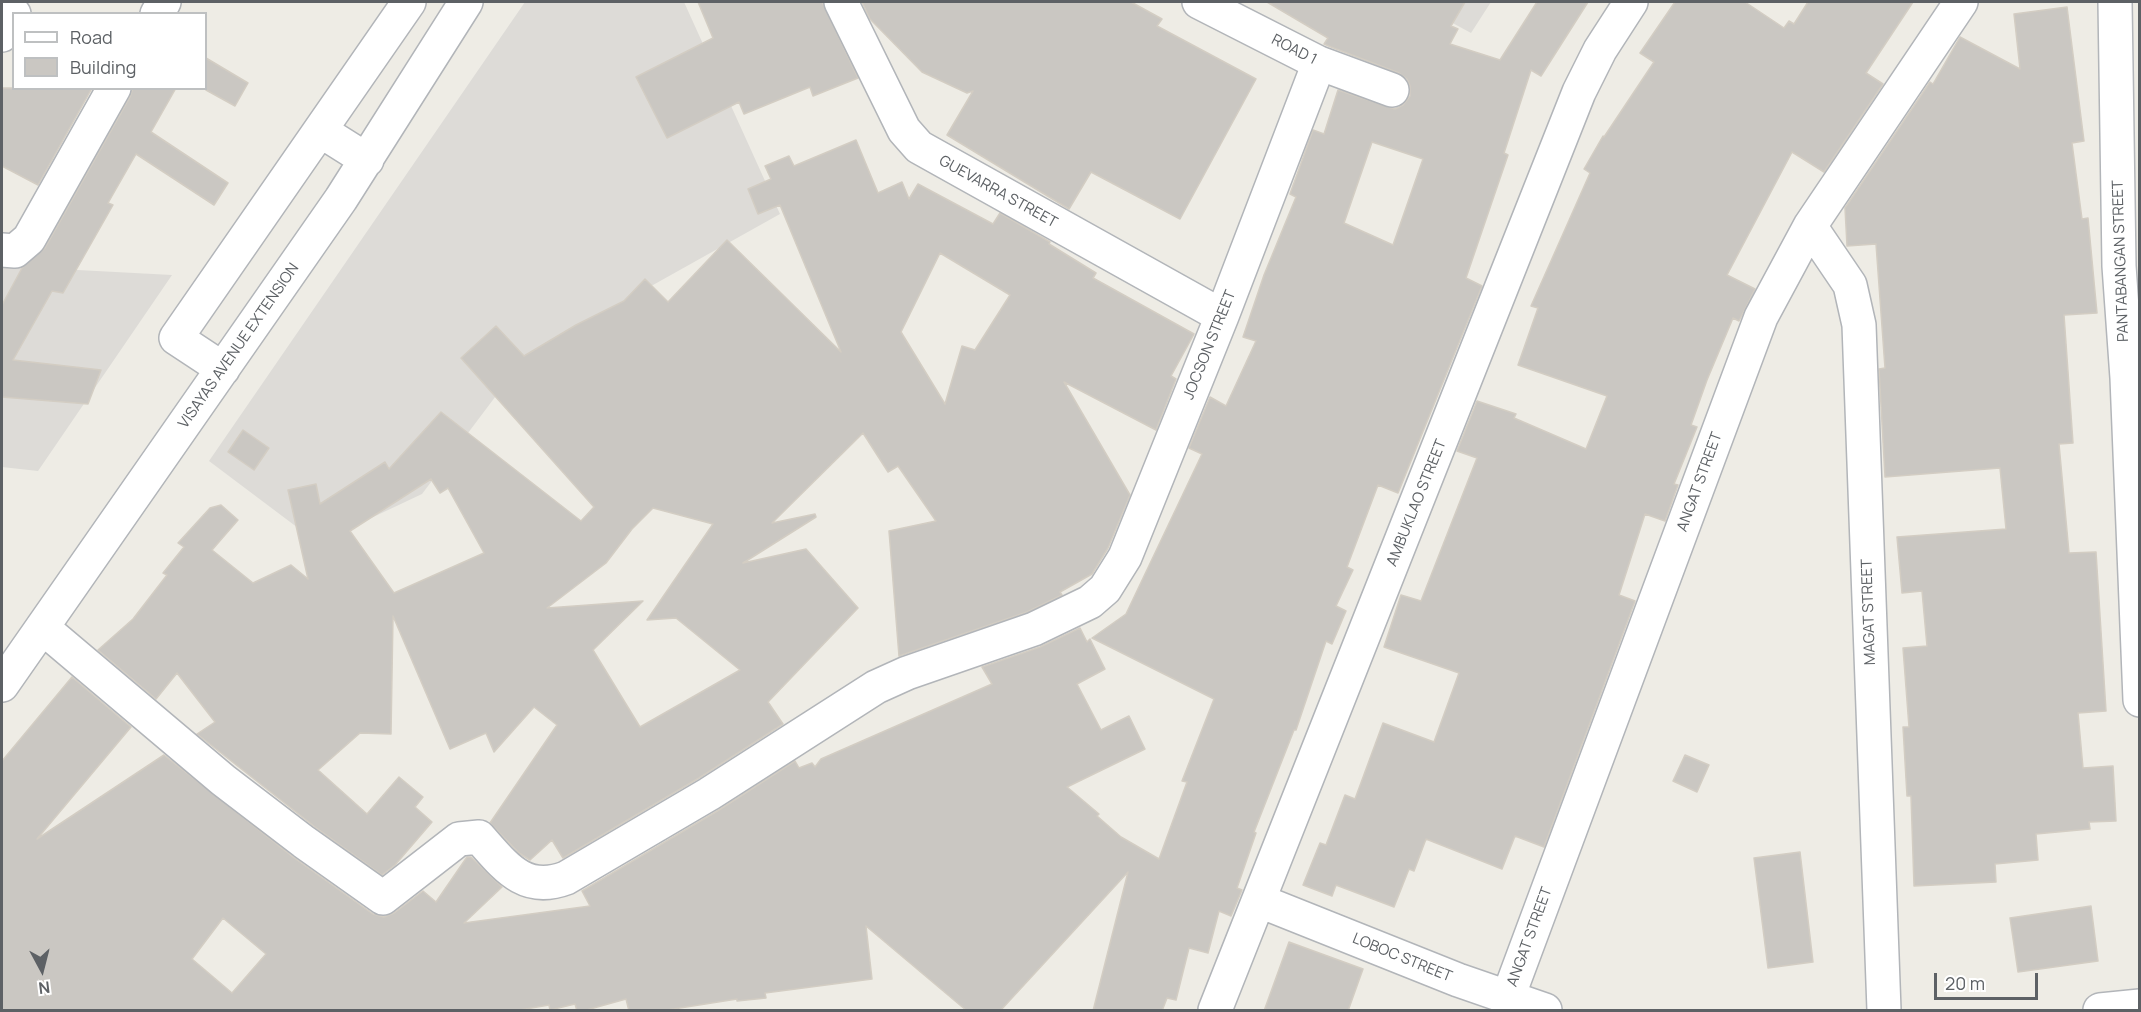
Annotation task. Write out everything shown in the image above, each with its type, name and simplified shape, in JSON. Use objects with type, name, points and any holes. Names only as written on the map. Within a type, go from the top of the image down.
[{"type":"street","points":[[223,369],[176,338],[409,2]]},
{"type":"street","name":"VISAYAS AVENUE EXTENSION","points":[[2,685],[44,628],[367,160],[466,2]]},
{"type":"street","name":"GUEVARRA STREET","points":[[841,2],[904,130],[919,147],[1222,316]]},
{"type":"street","name":"ROAD 1","points":[[1199,2],[1320,63],[1392,90]]},
{"type":"street","name":"AMBUKLAO STREET","points":[[1215,1011],[1579,92],[1600,50],[1631,2]]},
{"type":"street","name":"ANGAT STREET","points":[[1508,997],[1761,317],[1810,226],[1961,2]]},
{"type":"street","name":"PANTABANGAN STREET","points":[[2115,2],[2119,266],[2127,378],[2139,700]]},
{"type":"street","points":[[2,35],[12,18]]},
{"type":"street","name":"JOCSON STREET","points":[[44,628],[223,780],[304,842],[383,898],[459,839],[479,837],[500,861],[532,883],[542,884],[566,878],[709,794],[876,687],[907,673],[1034,629],[1077,609],[1105,589],[1116,574],[1222,316],[1320,63]]},
{"type":"street","points":[[2,250],[15,251],[29,239],[113,90]]},
{"type":"street","points":[[321,131],[367,160]]},
{"type":"street","name":"MAGAT STREET","points":[[1810,226],[1850,285],[1859,325],[1884,1011]]},
{"type":"street","name":"LOBOC STREET","points":[[1260,901],[1458,980],[1545,1011]]},
{"type":"street","points":[[2100,1011],[2139,1006]]},
{"type":"shaded area","points":[[525,2],[684,2],[780,214],[526,356],[422,494],[318,543],[209,461]]},
{"type":"shaded area","points":[[1414,2],[1491,2],[1471,33]]},
{"type":"shaded area","points":[[2,266],[172,275],[38,471],[2,467]]},
{"type":"building","points":[[698,2],[822,2],[858,78],[813,96],[810,87],[744,114],[739,102],[667,138],[636,77],[713,38]]},
{"type":"building","points":[[862,2],[1131,2],[1162,19],[1157,26],[1256,79],[1180,219],[1091,172],[1069,209],[947,135],[973,91],[967,93],[922,72],[870,19]]},
{"type":"building","points":[[1267,2],[1465,2],[1451,26],[1458,29],[1450,44],[1500,60],[1537,2],[1588,2],[1541,76],[1531,70],[1504,153],[1508,155],[1466,278],[1482,286],[1398,493],[1378,485],[1347,567],[1353,570],[1336,606],[1346,611],[1332,644],[1326,641],[1296,730],[1294,730],[1254,832],[1256,833],[1237,888],[1242,890],[1231,916],[1219,911],[1208,953],[1189,948],[1176,1000],[1167,998],[1162,1011],[1093,1011],[1128,872],[1000,1011],[967,1011],[866,926],[872,979],[765,993],[766,998],[737,1001],[737,999],[661,1011],[629,1011],[626,999],[583,1011],[577,1011],[575,1004],[550,1010],[549,1005],[514,1011],[2,1011],[2,761],[72,677],[131,727],[37,839],[164,755],[293,857],[373,914],[384,917],[394,913],[423,891],[436,902],[467,857],[471,857],[502,887],[464,923],[590,906],[582,891],[719,810],[795,761],[799,768],[812,763],[815,767],[821,759],[992,684],[982,667],[1040,647],[1080,628],[1087,642],[1090,639],[1105,669],[1077,684],[1101,730],[1129,716],[1145,749],[1067,787],[1099,814],[1097,816],[1121,837],[1159,859],[1187,782],[1182,781],[1214,699],[1092,638],[1126,614],[1202,454],[1189,448],[1210,397],[1226,406],[1256,341],[1243,337],[1264,275],[1296,197],[1290,194],[1313,130],[1324,134],[1338,90],[1395,109],[1403,105],[1410,96],[1407,79],[1399,73],[1324,44],[1328,38]],"holes":[[[1372,142],[1423,159],[1393,245],[1344,223]],[[223,918],[266,954],[232,993],[192,959]]]},
{"type":"building","points":[[1675,2],[1745,2],[1784,28],[1789,21],[1794,24],[1808,2],[1913,2],[1866,73],[1883,84],[1824,172],[1792,152],[1727,275],[1755,289],[1739,321],[1733,318],[1707,380],[1691,425],[1697,427],[1674,484],[1678,485],[1665,521],[1645,514],[1619,595],[1635,601],[1544,847],[1515,836],[1502,869],[1426,839],[1414,871],[1409,869],[1394,907],[1336,885],[1332,896],[1303,885],[1320,843],[1326,845],[1345,795],[1355,799],[1383,723],[1434,742],[1459,673],[1384,647],[1401,595],[1421,601],[1477,458],[1457,451],[1477,401],[1516,414],[1514,418],[1586,449],[1607,396],[1518,365],[1538,308],[1531,306],[1590,173],[1584,169],[1603,136],[1654,62],[1640,53]]},
{"type":"building","points":[[2067,7],[2084,141],[2072,143],[2082,219],[2088,218],[2097,313],[2064,315],[2073,443],[2059,444],[2069,553],[2096,552],[2106,711],[2078,713],[2083,768],[2113,766],[2116,821],[2089,822],[2090,829],[2036,834],[2038,860],[1995,864],[1996,882],[1914,886],[1911,796],[1907,796],[1903,727],[1909,727],[1903,648],[1927,646],[1922,591],[1902,593],[1897,537],[2006,529],[2000,468],[1885,477],[1879,369],[1885,368],[1876,244],[1847,246],[1845,208],[1930,82],[1933,84],[1960,37],[2020,69],[2014,14]]},
{"type":"building","points":[[207,59],[248,83],[235,106],[206,90]]},
{"type":"building","points":[[2,88],[91,90],[38,185],[2,166]]},
{"type":"building","points":[[132,90],[175,90],[151,132],[228,183],[214,205],[136,154],[108,203],[113,205],[63,293],[52,291],[13,360],[101,370],[88,404],[2,397],[2,305],[22,268],[45,248]]},
{"type":"building","points":[[856,140],[878,193],[902,182],[909,199],[918,184],[993,224],[1000,213],[1050,242],[1049,244],[1096,273],[1093,278],[1194,334],[1171,376],[1176,379],[1156,430],[1064,382],[1130,495],[1108,548],[1092,574],[1060,592],[1062,595],[1027,612],[899,656],[889,531],[936,521],[898,466],[888,472],[863,433],[772,523],[815,514],[816,517],[743,563],[806,549],[858,608],[768,702],[783,724],[699,778],[563,858],[552,840],[530,860],[519,853],[490,823],[557,725],[534,707],[494,752],[486,733],[450,749],[393,616],[391,734],[360,733],[318,770],[367,814],[399,777],[423,797],[415,807],[432,822],[395,865],[382,875],[315,827],[197,734],[215,722],[177,673],[156,699],[98,650],[133,619],[167,575],[163,573],[184,547],[178,543],[210,508],[221,505],[238,520],[212,550],[253,583],[291,565],[308,579],[288,490],[316,484],[320,504],[385,462],[389,469],[441,412],[581,521],[594,507],[461,358],[496,326],[524,356],[576,325],[624,301],[645,279],[668,302],[727,240],[841,352],[780,205],[758,214],[748,189],[771,179],[765,166],[789,156],[794,166]],"holes":[[[940,253],[1010,295],[975,350],[962,346],[945,404],[901,332]],[[431,479],[440,493],[448,488],[484,553],[394,593],[350,531]],[[653,508],[713,524],[647,620],[676,618],[740,670],[640,727],[593,650],[643,601],[547,608],[606,563],[632,529]]]},
{"type":"building","points":[[243,430],[269,448],[254,470],[228,452]]},
{"type":"building","points":[[1685,755],[1709,765],[1697,792],[1673,781]]},
{"type":"building","points":[[1800,852],[1813,962],[1768,968],[1754,858]]},
{"type":"building","points":[[2091,906],[2098,961],[2018,972],[2010,918]]},
{"type":"building","points":[[1289,942],[1363,969],[1348,1011],[1264,1011]]}]
